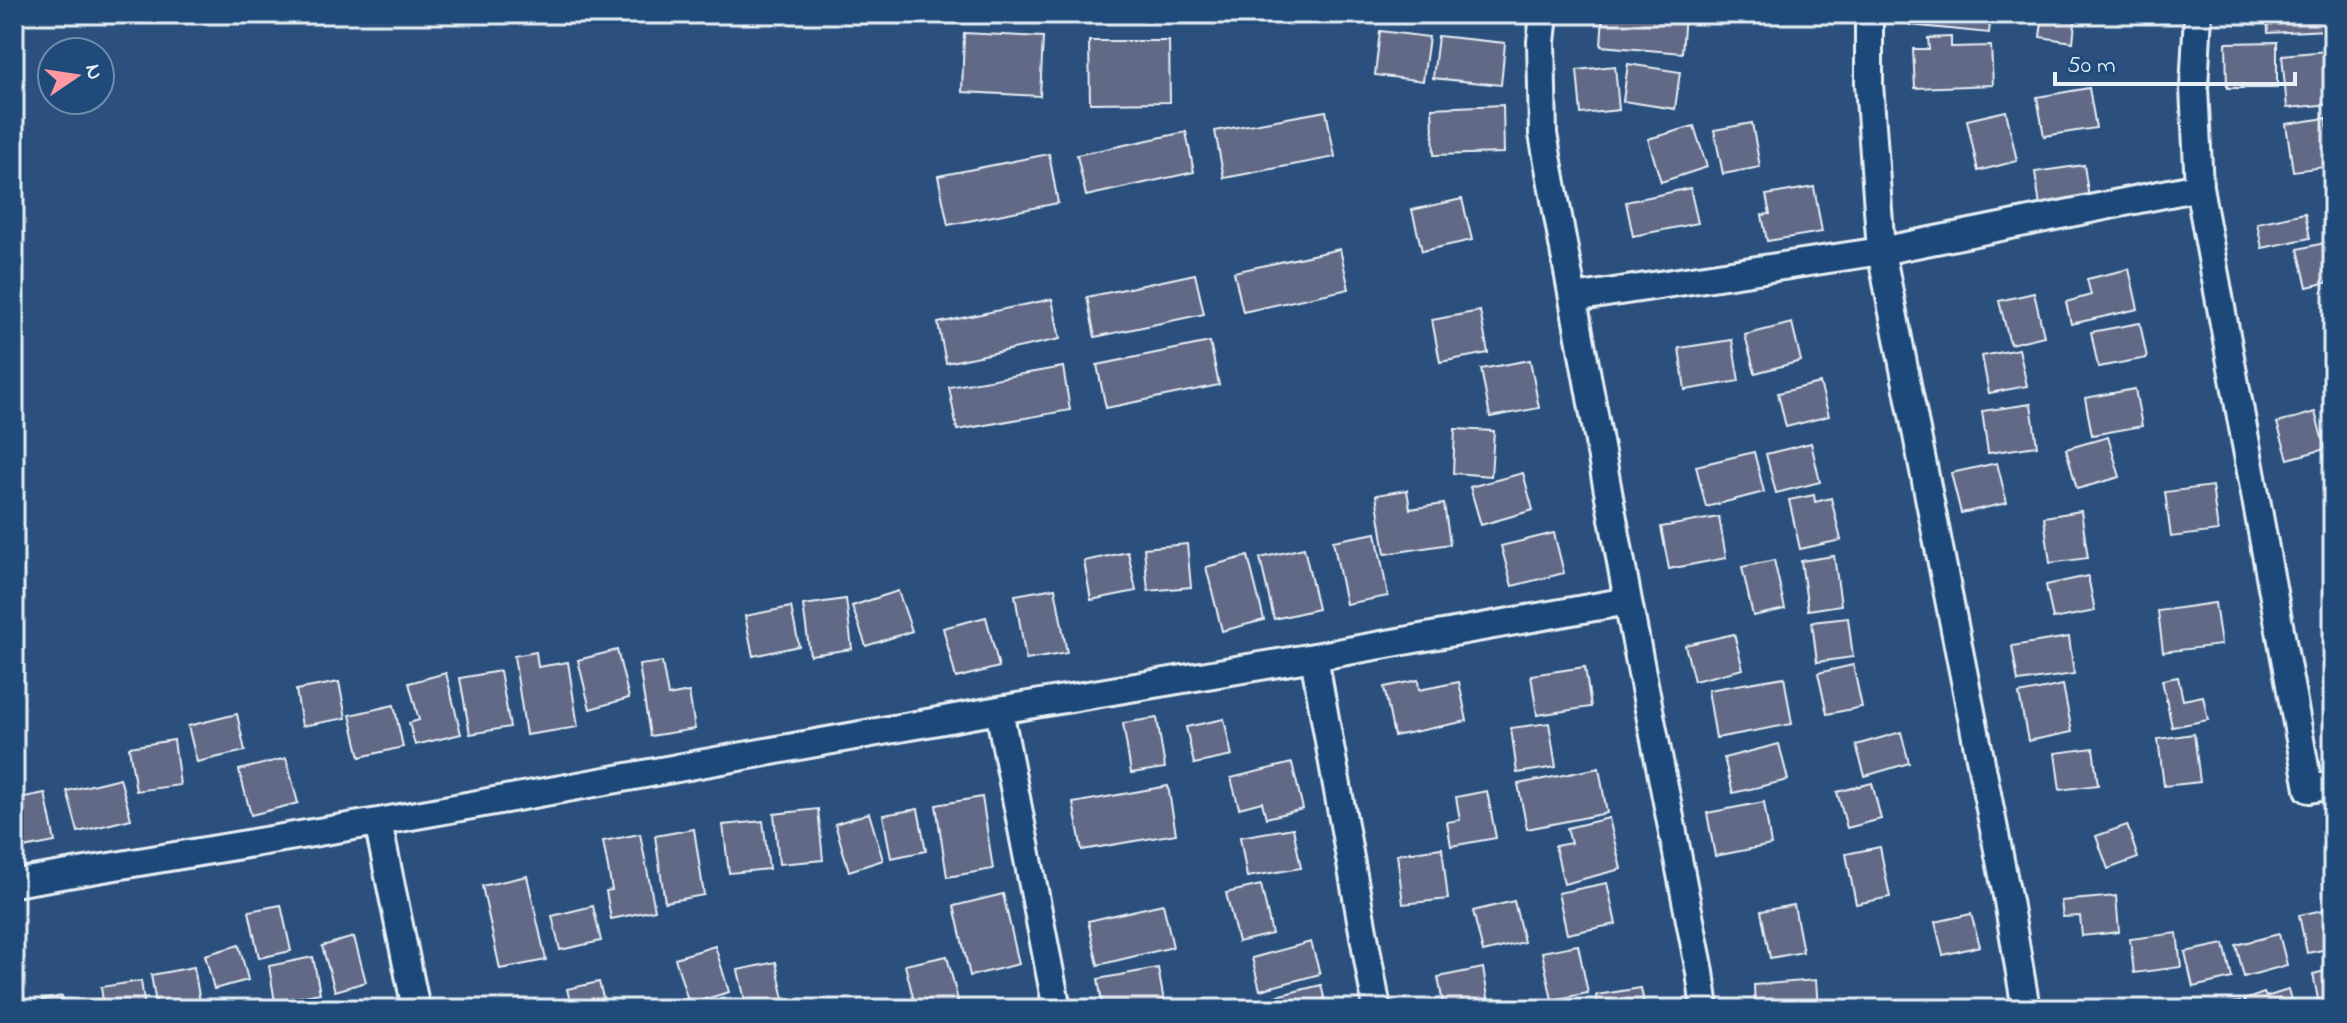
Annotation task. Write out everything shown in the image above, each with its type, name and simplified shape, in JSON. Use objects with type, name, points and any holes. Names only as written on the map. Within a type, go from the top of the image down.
[{"type":"street","points":[[1544,14],[1541,42],[1543,134],[1705,1009]]},
{"type":"street","points":[[1869,14],[1869,84],[1881,251],[2008,901],[2026,1009]]},
{"type":"street","points":[[2198,14],[2194,88],[2199,187],[2309,789],[2333,785]]},
{"type":"street","points":[[1574,298],[1881,251],[2199,187]]},
{"type":"street","points":[[14,883],[378,822],[1628,601]]},
{"type":"street","points":[[1314,657],[1377,1009]]},
{"type":"street","points":[[999,710],[1057,1009]]},
{"type":"street","points":[[378,822],[416,1009]]},
{"type":"building","points":[[1603,14],[1685,14],[1682,53],[1601,46]]},
{"type":"building","points":[[1792,14],[1843,14],[1841,22]]},
{"type":"building","points":[[1911,14],[1991,14],[1989,33],[1910,25]]},
{"type":"building","points":[[2043,14],[2076,14],[2073,42],[2040,37]]},
{"type":"building","points":[[2267,14],[2326,14],[2327,30],[2268,33]]},
{"type":"building","points":[[1380,31],[1429,37],[1423,81],[1375,75]]},
{"type":"building","points":[[964,33],[1043,37],[1040,96],[962,92]]},
{"type":"building","points":[[1438,36],[1505,43],[1501,85],[1433,78]]},
{"type":"building","points":[[1951,37],[1951,47],[1991,46],[1993,85],[1915,88],[1913,49],[1929,49],[1928,38]]},
{"type":"building","points":[[1089,41],[1169,41],[1170,102],[1090,103]]},
{"type":"building","points":[[2277,42],[2277,88],[2227,88],[2226,43]]},
{"type":"building","points":[[2327,51],[2332,104],[2287,108],[2282,55]]},
{"type":"building","points":[[1628,64],[1680,72],[1675,109],[1623,101]]},
{"type":"building","points":[[1615,66],[1619,110],[1581,114],[1577,70]]},
{"type":"building","points":[[2089,88],[2096,128],[2044,136],[2037,97]]},
{"type":"building","points":[[1503,105],[1504,153],[1434,155],[1432,108]]},
{"type":"building","points":[[1326,111],[1335,157],[1224,178],[1215,131]]},
{"type":"building","points":[[2006,111],[2017,161],[1978,171],[1967,120]]},
{"type":"building","points":[[2326,118],[2333,166],[2293,171],[2286,124]]},
{"type":"building","points":[[1752,123],[1760,167],[1723,174],[1714,130]]},
{"type":"building","points":[[1694,126],[1707,167],[1661,182],[1648,139]]},
{"type":"building","points":[[1186,132],[1194,172],[1086,196],[1077,155]]},
{"type":"building","points":[[1049,154],[1058,203],[948,225],[938,176]]},
{"type":"building","points":[[2084,165],[2089,199],[2040,206],[2035,172]]},
{"type":"building","points":[[1814,187],[1822,232],[1767,241],[1762,215],[1770,214],[1766,195]]},
{"type":"building","points":[[1690,188],[1698,223],[1633,236],[1626,202]]},
{"type":"building","points":[[1462,199],[1472,240],[1422,251],[1412,210]]},
{"type":"building","points":[[2305,213],[2310,238],[2262,248],[2257,223]]},
{"type":"building","points":[[2333,241],[2333,281],[2307,287],[2298,249]]},
{"type":"building","points":[[1340,249],[1349,289],[1243,312],[1234,272]]},
{"type":"building","points":[[2129,269],[2138,309],[2071,324],[2066,302],[2091,295],[2087,279]]},
{"type":"building","points":[[1195,274],[1204,314],[1095,337],[1087,297]]},
{"type":"building","points":[[2034,293],[2044,336],[2010,344],[1999,301]]},
{"type":"building","points":[[1052,299],[1060,339],[946,363],[938,323]]},
{"type":"building","points":[[1480,311],[1488,353],[1440,362],[1432,320]]},
{"type":"building","points":[[1792,323],[1801,361],[1755,373],[1745,335]]},
{"type":"building","points":[[2140,323],[2147,358],[2098,367],[2091,332]]},
{"type":"building","points":[[1732,340],[1739,381],[1685,390],[1679,348]]},
{"type":"building","points":[[1210,342],[1219,385],[1106,408],[1097,365]]},
{"type":"building","points":[[2019,349],[2027,386],[1989,393],[1982,356]]},
{"type":"building","points":[[1530,360],[1539,408],[1490,417],[1481,369]]},
{"type":"building","points":[[1063,367],[1070,410],[957,430],[949,387]]},
{"type":"building","points":[[1820,383],[1829,416],[1786,427],[1778,393]]},
{"type":"building","points":[[2135,389],[2142,426],[2092,435],[2085,398]]},
{"type":"building","points":[[2031,404],[2037,446],[1988,453],[1982,411]]},
{"type":"building","points":[[2315,412],[2325,449],[2288,459],[2277,423]]},
{"type":"building","points":[[1455,429],[1494,431],[1491,476],[1453,473]]},
{"type":"building","points":[[2108,437],[2120,477],[2077,489],[2066,449]]},
{"type":"building","points":[[1811,443],[1820,482],[1776,493],[1766,454]]},
{"type":"building","points":[[1754,452],[1764,492],[1706,507],[1696,466]]},
{"type":"building","points":[[1997,463],[2007,503],[1961,513],[1951,473]]},
{"type":"building","points":[[1523,473],[1533,510],[1481,525],[1470,487]]},
{"type":"building","points":[[2212,486],[2218,531],[2171,537],[2165,492]]},
{"type":"building","points":[[1407,490],[1410,509],[1444,504],[1450,544],[1385,554],[1376,495]]},
{"type":"building","points":[[1814,495],[1815,502],[1831,498],[1841,540],[1800,549],[1789,500]]},
{"type":"building","points":[[2081,511],[2088,558],[2050,563],[2044,517]]},
{"type":"building","points":[[1719,517],[1726,558],[1669,569],[1661,527]]},
{"type":"building","points":[[1376,533],[1388,596],[1346,604],[1333,541]]},
{"type":"building","points":[[1554,533],[1564,573],[1512,586],[1501,546]]},
{"type":"building","points":[[1187,544],[1191,587],[1148,591],[1144,548]]},
{"type":"building","points":[[1304,548],[1318,609],[1274,619],[1260,558]]},
{"type":"building","points":[[1128,552],[1136,591],[1091,600],[1084,561]]},
{"type":"building","points":[[1248,556],[1264,620],[1222,631],[1206,567]]},
{"type":"building","points":[[1834,556],[1841,605],[1808,610],[1801,561]]},
{"type":"building","points":[[1774,560],[1785,609],[1753,616],[1742,567]]},
{"type":"building","points":[[2088,576],[2095,611],[2053,619],[2046,585]]},
{"type":"building","points":[[1055,588],[1067,653],[1026,660],[1015,595]]},
{"type":"building","points":[[898,591],[912,631],[866,646],[852,606]]},
{"type":"building","points":[[846,599],[852,649],[810,655],[803,605]]},
{"type":"building","points":[[2215,603],[2221,645],[2163,652],[2158,611]]},
{"type":"building","points":[[791,607],[799,646],[753,656],[745,616]]},
{"type":"building","points":[[986,617],[999,667],[956,678],[943,628]]},
{"type":"building","points":[[1848,618],[1853,657],[1817,662],[1812,622]]},
{"type":"building","points":[[1734,634],[1743,669],[1694,681],[1685,645]]},
{"type":"building","points":[[2069,637],[2074,674],[2018,682],[2012,646]]},
{"type":"building","points":[[617,650],[629,698],[590,709],[578,660]]},
{"type":"building","points":[[536,652],[538,667],[568,662],[578,727],[526,735],[514,656]]},
{"type":"building","points":[[662,662],[668,696],[689,692],[695,729],[650,736],[639,665]]},
{"type":"building","points":[[1853,665],[1862,707],[1827,714],[1818,673]]},
{"type":"building","points":[[1585,667],[1591,707],[1537,715],[1531,675]]},
{"type":"building","points":[[500,671],[510,727],[470,734],[460,678]]},
{"type":"building","points":[[446,673],[461,734],[415,745],[409,723],[419,720],[409,683]]},
{"type":"building","points":[[1784,677],[1792,724],[1716,738],[1708,690]]},
{"type":"building","points":[[2178,677],[2183,700],[2203,696],[2208,720],[2172,727],[2162,680]]},
{"type":"building","points":[[1418,680],[1419,690],[1459,682],[1467,721],[1394,736],[1384,687]]},
{"type":"building","points":[[339,682],[346,718],[302,726],[296,690]]},
{"type":"building","points":[[2063,685],[2072,732],[2028,741],[2019,694]]},
{"type":"building","points":[[394,705],[403,747],[360,757],[350,715]]},
{"type":"building","points":[[237,714],[245,751],[197,762],[188,726]]},
{"type":"building","points":[[1157,718],[1165,768],[1131,773],[1123,723]]},
{"type":"building","points":[[1224,719],[1232,756],[1194,764],[1186,727]]},
{"type":"building","points":[[1549,723],[1556,767],[1517,773],[1511,728]]},
{"type":"building","points":[[1901,732],[1909,763],[1865,776],[1856,745]]},
{"type":"building","points":[[2194,734],[2200,782],[2164,786],[2158,739]]},
{"type":"building","points":[[174,740],[180,785],[136,791],[129,747]]},
{"type":"building","points":[[1779,744],[1788,780],[1733,793],[1724,758]]},
{"type":"building","points":[[2093,748],[2098,785],[2060,790],[2055,753]]},
{"type":"building","points":[[286,758],[298,803],[251,815],[239,770]]},
{"type":"building","points":[[1292,763],[1303,809],[1266,818],[1262,802],[1239,808],[1231,778]]},
{"type":"building","points":[[1599,768],[1607,813],[1527,829],[1518,784]]},
{"type":"building","points":[[120,778],[131,819],[78,832],[67,791]]},
{"type":"building","points":[[1872,783],[1881,819],[1847,828],[1837,792]]},
{"type":"building","points":[[1168,786],[1176,834],[1082,850],[1073,803]]},
{"type":"building","points":[[1487,791],[1496,838],[1451,846],[1447,822],[1460,820],[1456,797]]},
{"type":"building","points":[[45,793],[55,842],[18,849],[14,799]]},
{"type":"building","points":[[982,797],[993,869],[947,877],[936,805]]},
{"type":"building","points":[[1764,802],[1771,845],[1715,856],[1707,813]]},
{"type":"building","points":[[818,809],[823,860],[779,864],[774,814]]},
{"type":"building","points":[[918,809],[926,851],[891,858],[883,815]]},
{"type":"building","points":[[869,813],[883,860],[849,871],[835,824]]},
{"type":"building","points":[[1609,818],[1621,869],[1564,884],[1555,846],[1571,843],[1567,828]]},
{"type":"building","points":[[763,821],[769,869],[729,873],[723,825]]},
{"type":"building","points":[[2127,825],[2138,858],[2108,869],[2096,836]]},
{"type":"building","points":[[1293,828],[1301,868],[1247,877],[1240,837]]},
{"type":"building","points":[[694,829],[704,895],[665,902],[655,836]]},
{"type":"building","points":[[640,834],[655,910],[611,919],[606,891],[612,890],[603,841]]},
{"type":"building","points":[[1880,847],[1890,897],[1856,904],[1846,854]]},
{"type":"building","points":[[1442,848],[1448,899],[1403,904],[1397,854]]},
{"type":"building","points":[[527,876],[546,960],[500,969],[482,886]]},
{"type":"building","points":[[1607,883],[1616,924],[1567,934],[1558,893]]},
{"type":"building","points":[[1261,885],[1272,934],[1238,942],[1226,893]]},
{"type":"building","points":[[1003,894],[1019,964],[970,976],[954,906]]},
{"type":"building","points":[[2116,896],[2119,932],[2082,936],[2080,916],[2063,917],[2061,901]]},
{"type":"building","points":[[1514,901],[1524,942],[1483,952],[1473,911]]},
{"type":"building","points":[[1163,904],[1173,947],[1098,965],[1088,921]]},
{"type":"building","points":[[281,905],[291,951],[259,958],[249,911]]},
{"type":"building","points":[[1794,905],[1803,952],[1770,958],[1761,911]]},
{"type":"building","points":[[593,906],[601,941],[560,950],[552,916]]},
{"type":"building","points":[[2333,908],[2333,948],[2307,953],[2299,915]]},
{"type":"building","points":[[1971,914],[1980,946],[1943,955],[1935,922]]},
{"type":"building","points":[[2177,933],[2181,967],[2134,973],[2130,939]]},
{"type":"building","points":[[2279,934],[2287,965],[2244,977],[2236,945]]},
{"type":"building","points":[[354,937],[366,982],[335,991],[322,946]]},
{"type":"building","points":[[1311,942],[1320,974],[1260,990],[1252,958]]},
{"type":"building","points":[[2224,944],[2232,978],[2193,987],[2185,952]]},
{"type":"building","points":[[239,945],[248,980],[214,989],[205,955]]},
{"type":"building","points":[[1578,945],[1588,993],[1552,1000],[1542,952]]},
{"type":"building","points":[[715,946],[729,992],[689,1004],[675,958]]},
{"type":"building","points":[[947,956],[960,1009],[916,1009],[905,965]]},
{"type":"building","points":[[313,957],[320,993],[275,1002],[269,966]]},
{"type":"building","points":[[776,962],[786,1009],[747,1009],[738,970]]},
{"type":"building","points":[[194,967],[201,1008],[157,1009],[151,975]]},
{"type":"building","points":[[1158,968],[1165,1007],[1103,1009],[1098,979]]},
{"type":"building","points":[[1483,968],[1490,1009],[1444,1009],[1438,977]]},
{"type":"building","points":[[2333,969],[2333,1009],[2320,1009],[2313,974]]},
{"type":"building","points":[[1816,980],[1818,1009],[1755,1009],[1754,985]]},
{"type":"building","points":[[141,981],[145,1009],[104,1009],[101,987]]},
{"type":"building","points":[[599,982],[606,1009],[572,1009],[567,989]]},
{"type":"building","points":[[1321,985],[1327,1009],[1271,1009],[1268,998]]},
{"type":"building","points":[[1641,988],[1645,1009],[1598,1009],[1596,995]]},
{"type":"building","points":[[2288,990],[2294,1009],[2247,1009],[2244,1000]]},
{"type":"building","points":[[62,996],[65,1009],[44,1009],[42,1000]]},
{"type":"building","points":[[2240,1002],[2241,1009],[2201,1009],[2201,1008]]}]
